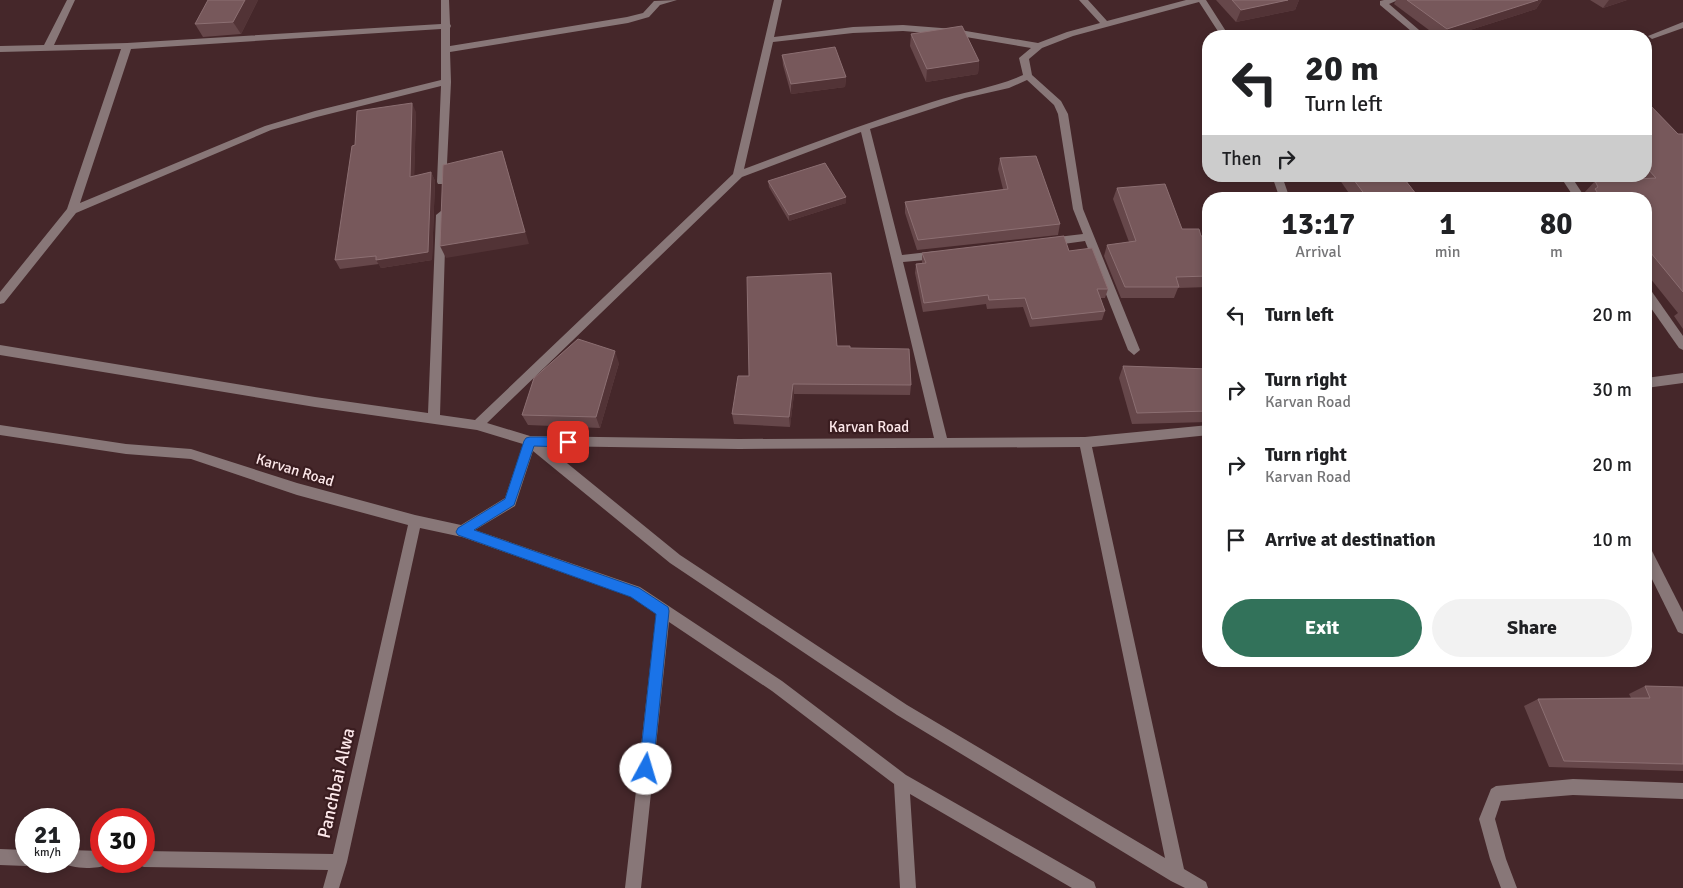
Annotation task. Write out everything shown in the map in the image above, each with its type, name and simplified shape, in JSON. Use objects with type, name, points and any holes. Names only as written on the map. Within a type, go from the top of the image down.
[{"type":"street","points":[[48,47],[71,0]]},
{"type":"street","points":[[434,417],[446,82],[444,50],[447,26],[445,0]]},
{"type":"street","points":[[444,50],[628,20],[646,15],[657,3],[673,0]]},
{"type":"street","points":[[738,175],[778,0]]},
{"type":"street","points":[[1083,0],[1106,25]]},
{"type":"street","points":[[1134,350],[1078,209],[1063,114],[1058,103],[1028,76],[1024,58],[1039,46],[1070,34],[1196,0]]},
{"type":"street","points":[[1202,0],[1221,30]]},
{"type":"street","points":[[1381,2],[1394,0]]},
{"type":"street","points":[[1381,2],[1415,30]]},
{"type":"street","points":[[1652,36],[1683,25]]},
{"type":"street","points":[[0,49],[127,46],[447,26]]},
{"type":"street","points":[[770,40],[873,28],[904,28],[945,31],[1039,46]]},
{"type":"street","points":[[0,300],[72,210],[127,46]]},
{"type":"street","points":[[477,424],[738,175],[864,126],[963,95],[1006,86],[1028,76]]},
{"type":"street","points":[[72,210],[268,128],[314,114],[446,82]]},
{"type":"street","points":[[864,126],[942,443]]},
{"type":"street","points":[[1041,242],[1089,237]]},
{"type":"street","points":[[897,259],[945,254]]},
{"type":"street","points":[[1652,301],[1683,345]]},
{"type":"street","name":"Karvan Road","points":[[0,350],[315,402],[477,424],[530,441],[739,444],[1085,442],[1202,431]]},
{"type":"street","points":[[1652,382],[1683,378]]},
{"type":"street","name":"Karvan Road","points":[[0,430],[126,449],[191,454],[297,489],[462,532],[635,592],[777,686],[901,780],[1088,888]]},
{"type":"street","points":[[462,532],[510,502],[530,441],[675,560],[902,710],[1200,888]]},
{"type":"street","points":[[1085,442],[1177,875]]},
{"type":"street","name":"Panchbai Alwa","points":[[155,860],[339,862],[415,521]]},
{"type":"street","points":[[1652,564],[1683,627]]},
{"type":"street","points":[[633,888],[663,611]]},
{"type":"street","points":[[901,780],[908,888]]},
{"type":"street","points":[[1509,888],[1498,859],[1487,819],[1496,794],[1573,787],[1683,791]]},
{"type":"street","points":[[0,857],[15,858]]},
{"type":"street","points":[[331,888],[339,862]]},
{"type":"building","points":[[208,0],[245,0],[233,22],[195,24]]},
{"type":"building","points":[[1232,0],[1288,0],[1241,10]]},
{"type":"building","points":[[1407,0],[1538,0],[1447,29]]},
{"type":"building","points":[[962,26],[979,61],[927,69],[911,34]]},
{"type":"building","points":[[835,47],[846,77],[791,84],[782,55]]},
{"type":"building","points":[[412,103],[410,177],[431,172],[428,252],[376,260],[376,256],[335,260],[352,146],[355,145],[357,111]]},
{"type":"building","points":[[1652,107],[1678,134],[1683,134],[1683,292],[1652,254],[1652,192],[1597,192],[1595,189],[1598,187],[1596,182],[1652,182],[1652,178],[1656,178],[1652,174]]},
{"type":"building","points":[[502,151],[525,232],[440,246],[443,165]]},
{"type":"building","points":[[1036,156],[1060,224],[918,240],[905,202],[1008,189],[1000,158]]},
{"type":"building","points":[[825,163],[846,197],[789,215],[768,181]]},
{"type":"building","points":[[1355,182],[1407,182],[1415,192],[1363,192]]},
{"type":"building","points":[[1165,184],[1182,229],[1199,229],[1202,236],[1202,276],[1176,277],[1179,287],[1125,287],[1107,245],[1136,241],[1117,188]]},
{"type":"building","points":[[1064,236],[1069,251],[1092,248],[1108,289],[1097,289],[1105,311],[1032,319],[1025,298],[989,300],[988,295],[924,303],[916,264],[926,263],[922,253]]},
{"type":"building","points":[[831,273],[837,346],[909,349],[911,385],[793,384],[789,417],[732,414],[738,376],[749,376],[747,277]]},
{"type":"building","points":[[578,339],[615,351],[596,417],[522,415],[534,378]]},
{"type":"building","points":[[1123,366],[1202,369],[1202,411],[1137,413]]},
{"type":"building","points":[[1645,686],[1683,687],[1683,764],[1564,761],[1538,699],[1650,698]]},
{"type":"route","points":[[568,442],[530,441],[510,502],[462,532],[635,592],[663,611],[646,769]]}]
